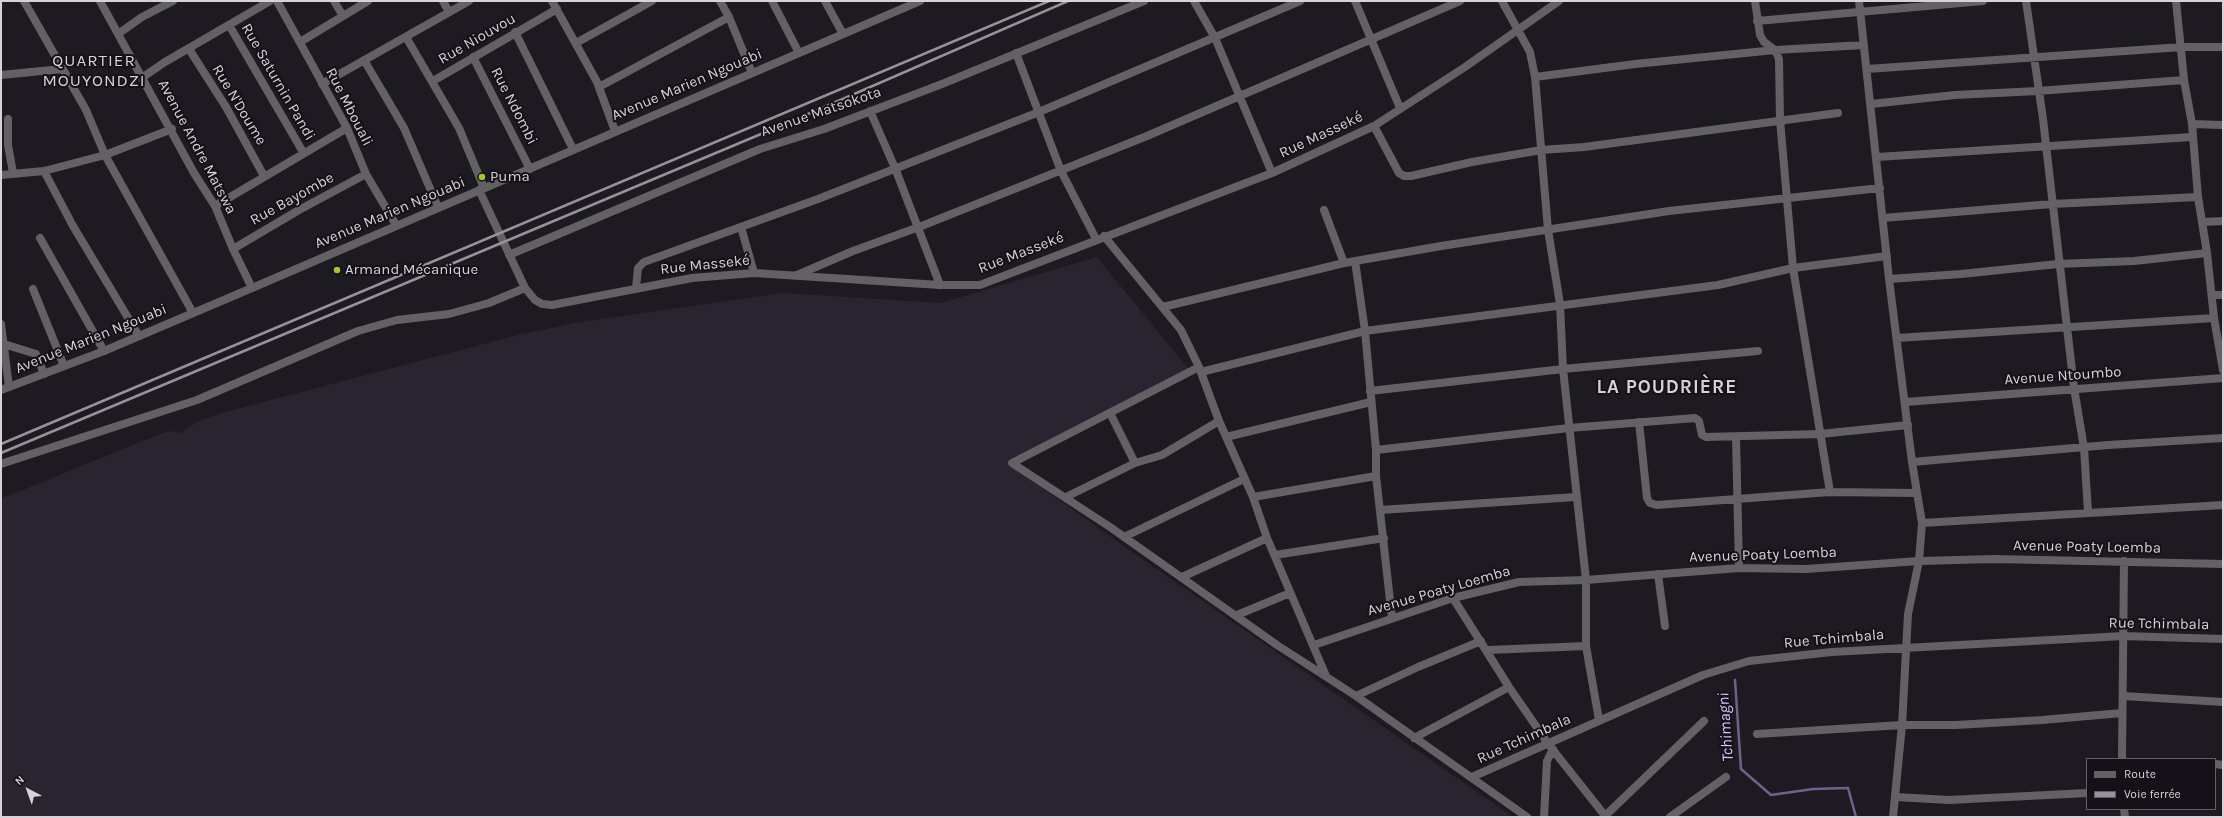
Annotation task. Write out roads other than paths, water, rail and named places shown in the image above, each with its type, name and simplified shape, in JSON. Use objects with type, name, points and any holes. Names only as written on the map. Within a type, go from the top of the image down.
[{"type":"street","points":[[24,1],[86,110],[105,155],[193,313]]},
{"type":"street","name":"Avenue Andre Matswa","points":[[100,1],[172,129],[194,173],[215,206],[233,249],[252,288]]},
{"type":"street","points":[[118,34],[163,3],[172,1]]},
{"type":"street","points":[[143,77],[270,1]]},
{"type":"street","name":"Rue Mbouali","points":[[277,1],[347,128],[366,174],[396,225]]},
{"type":"street","points":[[334,1],[343,16]]},
{"type":"street","points":[[300,42],[368,1]]},
{"type":"street","points":[[443,1],[449,12]]},
{"type":"street","points":[[322,84],[469,1]]},
{"type":"street","points":[[552,1],[600,87],[616,131]]},
{"type":"street","points":[[576,43],[652,1]]},
{"type":"street","points":[[720,1],[729,17],[752,73]]},
{"type":"street","points":[[772,1],[799,53]]},
{"type":"street","points":[[825,1],[843,34]]},
{"type":"street","name":"Avenue Marien Ngouabi","points":[[1,390],[139,336],[920,1]]},
{"type":"street","name":"Avenue Matsokota","points":[[509,255],[760,149],[824,129],[1144,1]]},
{"type":"street","points":[[1194,1],[1215,38],[1272,173]]},
{"type":"street","points":[[636,288],[638,268],[644,262],[818,199],[1039,112],[1300,1]]},
{"type":"street","points":[[1355,1],[1400,108]]},
{"type":"street","points":[[795,276],[853,251],[919,227],[1061,171],[1460,1]]},
{"type":"street","points":[[1502,1],[1530,52],[1535,77],[1548,230],[1560,304],[1563,369],[1586,580],[1586,646],[1599,720]]},
{"type":"street","name":"Rue Masseké","points":[[406,36],[459,128],[481,189],[509,255],[525,288],[535,300],[542,304],[552,305],[692,278],[754,273],[940,285],[980,285],[1272,173],[1374,126],[1559,1]]},
{"type":"street","points":[[1755,1],[1760,35],[1764,42],[1774,50],[1779,59],[1780,120],[1793,268],[1830,492]]},
{"type":"street","points":[[1860,1],[1889,279],[1916,492],[1922,523],[1919,561],[1908,614],[1902,725],[1893,817]]},
{"type":"street","points":[[1757,21],[1983,1]]},
{"type":"street","points":[[2026,1],[2066,327],[2084,448],[2088,512]]},
{"type":"street","points":[[2176,1],[2182,47],[2184,80],[2192,124],[2198,197],[2207,253],[2214,318],[2223,370]]},
{"type":"street","name":"Rue Niouvou","points":[[433,81],[514,32],[557,9]]},
{"type":"street","points":[[600,87],[729,17]]},
{"type":"street","name":"Rue Saturnin Pandi","points":[[229,25],[304,152]]},
{"type":"street","points":[[514,32],[573,149]]},
{"type":"street","points":[[1535,77],[1635,64],[1774,50],[1864,45]]},
{"type":"street","points":[[1867,70],[2182,47],[2223,47]]},
{"type":"street","name":"Rue N'Doume","points":[[189,49],[226,107],[264,176]]},
{"type":"street","points":[[1016,53],[1061,171],[1100,238],[1181,330],[1200,369],[1219,421],[1253,497],[1290,593],[1314,644],[1326,676]]},
{"type":"street","name":"Rue Ndombi","points":[[473,57],[530,169]]},
{"type":"street","points":[[364,60],[404,128],[438,207]]},
{"type":"street","points":[[1,75],[62,69]]},
{"type":"street","points":[[1871,104],[1954,95],[2038,91],[2184,80]]},
{"type":"street","points":[[870,111],[919,227],[940,285]]},
{"type":"street","points":[[1374,126],[1399,173],[1404,176],[1541,150],[1584,146],[1838,113]]},
{"type":"street","points":[[8,119],[8,145],[13,173]]},
{"type":"street","points":[[2192,124],[2223,125]]},
{"type":"street","points":[[215,206],[304,152],[347,128]]},
{"type":"street","points":[[1,175],[44,170],[105,155],[172,129]]},
{"type":"street","points":[[1877,157],[2192,137]]},
{"type":"street","points":[[44,170],[73,226],[139,336]]},
{"type":"street","name":"Rue Bayombe","points":[[233,249],[299,210],[366,174]]},
{"type":"street","points":[[1162,307],[1355,261],[1669,211],[1880,188]]},
{"type":"street","points":[[1883,218],[2052,204],[2198,197]]},
{"type":"street","points":[[1324,210],[1344,263]]},
{"type":"street","points":[[2202,222],[2223,221]]},
{"type":"street","points":[[740,227],[754,273]]},
{"type":"street","points":[[40,238],[104,350]]},
{"type":"street","points":[[1889,279],[1961,274],[2058,264],[2134,261],[2207,253]]},
{"type":"street","points":[[1527,817],[1356,696],[1066,497],[1012,463],[1200,369],[1365,331],[1560,304],[1718,285],[1793,268],[1887,256]]},
{"type":"street","points":[[1355,261],[1365,331],[1376,450],[1376,476],[1392,618]]},
{"type":"street","points":[[1,464],[197,400],[358,331],[397,320],[449,314],[489,303],[525,288]]},
{"type":"street","points":[[33,289],[64,366]]},
{"type":"street","points":[[2212,295],[2223,295]]},
{"type":"street","points":[[1897,338],[2214,318]]},
{"type":"street","points":[[1,324],[2,343],[9,387]]},
{"type":"street","points":[[2,343],[36,354],[44,374]]},
{"type":"street","points":[[1370,391],[1563,369],[1758,351]]},
{"type":"street","name":"Avenue Ntoumbo","points":[[1905,402],[2074,388],[2223,378]]},
{"type":"street","points":[[1226,437],[1371,402]]},
{"type":"street","points":[[1110,413],[1136,464]]},
{"type":"street","points":[[1376,450],[1569,428],[1695,418],[1699,421],[1703,436],[1736,437],[1820,434],[1908,425]]},
{"type":"street","points":[[1066,497],[1136,464],[1162,455],[1219,421]]},
{"type":"street","points":[[1640,422],[1647,498],[1650,503],[1657,505],[1830,492],[1916,492]]},
{"type":"street","points":[[1736,437],[1739,568]]},
{"type":"street","points":[[1912,462],[2108,445],[2223,438]]},
{"type":"street","points":[[1253,497],[1376,476]]},
{"type":"street","points":[[1124,537],[1244,479]]},
{"type":"street","points":[[1380,510],[1576,497]]},
{"type":"street","points":[[1922,523],[2223,505]]},
{"type":"street","points":[[1182,577],[1268,538]]},
{"type":"street","points":[[1275,555],[1384,538]]},
{"type":"street","name":"Avenue Poaty Loemba","points":[[1314,644],[1453,598],[1508,583],[1586,580],[1739,568],[1806,569],[1919,561],[2003,559],[2223,564]]},
{"type":"street","points":[[2122,758],[2124,561]]},
{"type":"street","points":[[1658,574],[1665,626]]},
{"type":"street","points":[[1237,615],[1290,593]]},
{"type":"street","points":[[1453,598],[1481,642],[1488,650],[1509,687],[1551,747],[1606,816],[1704,721]]},
{"type":"street","name":"Rue Tchimbala","points":[[1472,777],[1551,747],[1599,720],[1703,676],[1749,661],[1832,652],[2123,636],[2223,639]]},
{"type":"street","points":[[1356,696],[1418,667],[1481,642]]},
{"type":"street","points":[[1488,650],[1586,646]]},
{"type":"street","points":[[1414,738],[1509,687]]},
{"type":"street","points":[[2123,696],[2223,702]]},
{"type":"street","points":[[1757,734],[1902,725],[1956,725],[2034,721],[2122,713]]},
{"type":"street","points":[[1544,817],[1547,761],[1551,747]]},
{"type":"street","points":[[1670,817],[1726,777]]},
{"type":"street","points":[[1896,797],[1949,800],[2086,793]]},
{"type":"waterway","name":"Tchimagni","points":[[1735,680],[1741,769],[1771,795],[1813,789],[1848,788],[1856,817]]},
{"type":"railway","points":[[1,444],[1049,1]]},
{"type":"railway","points":[[1,453],[792,121],[1068,1]]},
{"type":"place","name":"Puma","points":[[482,177]]},
{"type":"place","name":"Armand Mécanique","points":[[337,270]]},
{"type":"district","name":"QUARTIER MOUYONDZI","points":[[94,71]]},
{"type":"district","name":"LA POUDRIÈRE","points":[[1667,388]]}]
